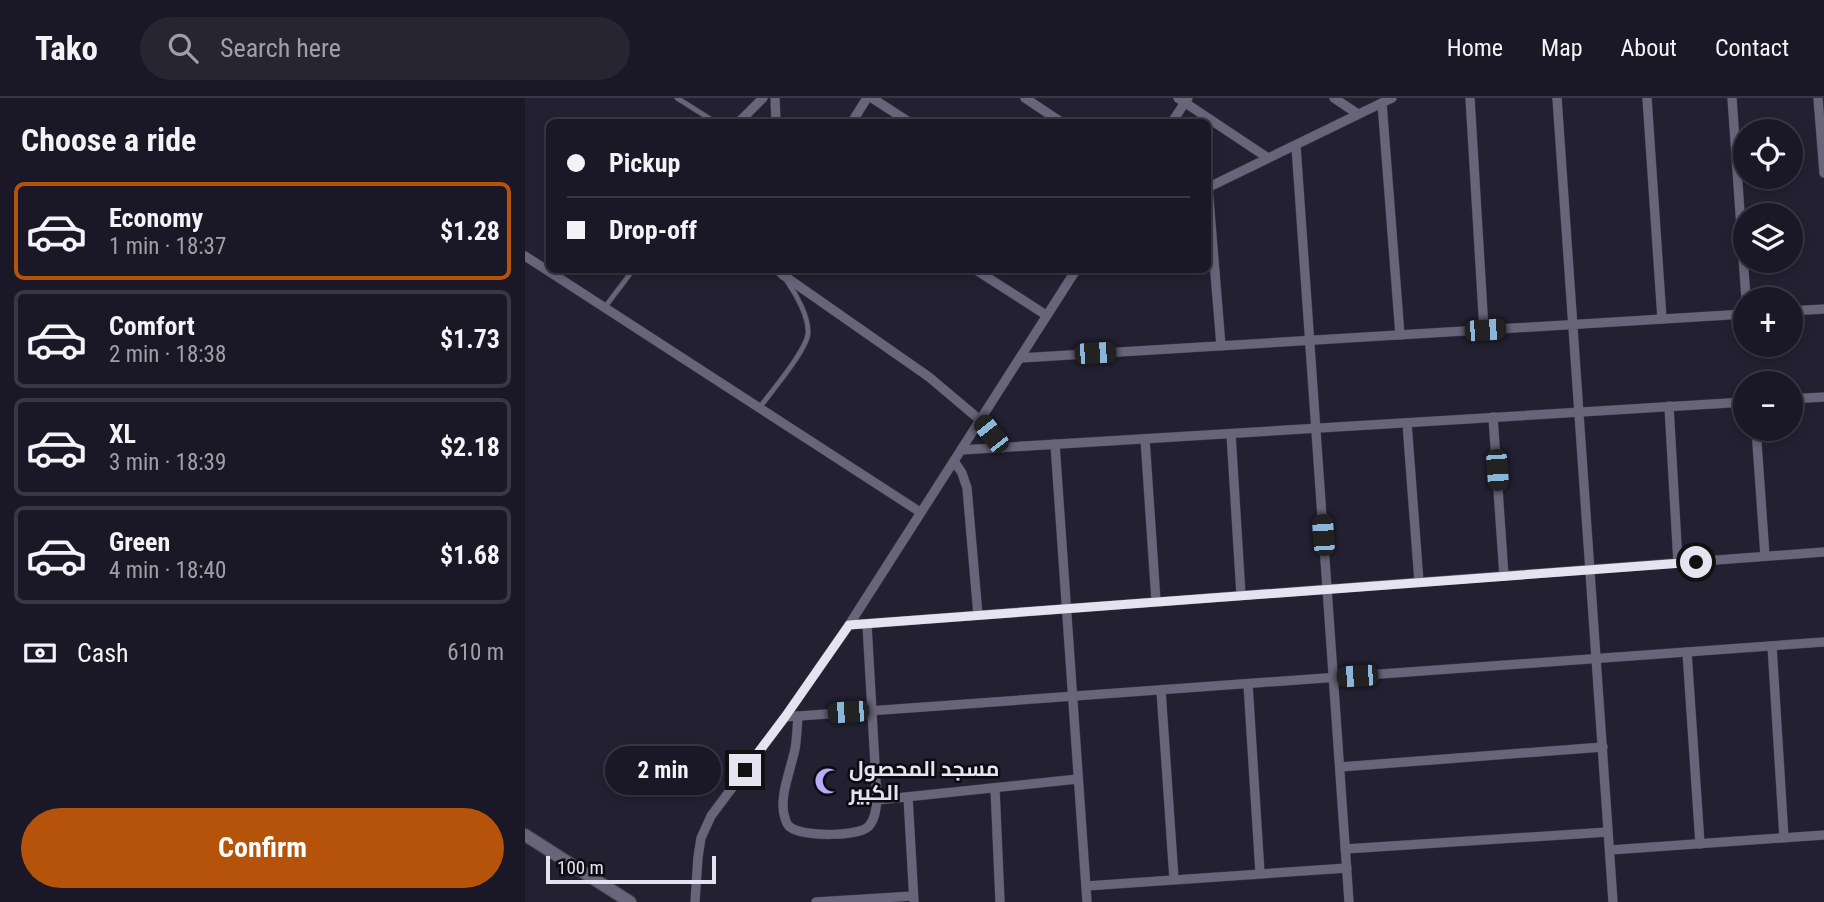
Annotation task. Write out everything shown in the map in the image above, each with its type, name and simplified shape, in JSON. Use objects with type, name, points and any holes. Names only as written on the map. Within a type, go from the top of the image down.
[{"type":"main road","points":[[525,835],[630,902]]},
{"type":"street","points":[[742,119],[763,98]]},
{"type":"street","points":[[775,98],[776,119]]},
{"type":"street","points":[[854,119],[867,98]]},
{"type":"street","points":[[872,98],[904,119]]},
{"type":"street","points":[[1025,98],[1056,119]]},
{"type":"street","points":[[1334,98],[1359,114]]},
{"type":"street","points":[[1211,186],[1392,98]]},
{"type":"street","points":[[1470,98],[1485,330]]},
{"type":"street","points":[[1557,98],[1613,902]]},
{"type":"street","points":[[1647,98],[1662,318]]},
{"type":"street","points":[[1732,98],[1745,287]]},
{"type":"street","points":[[1818,98],[1824,173]]},
{"type":"street","points":[[1174,119],[1184,100],[1268,158]]},
{"type":"street","points":[[1382,103],[1400,335]]},
{"type":"street","points":[[1296,146],[1349,902]]},
{"type":"street","points":[[1211,224],[1221,346]]},
{"type":"street","points":[[525,256],[546,270]]},
{"type":"street","points":[[551,273],[920,512]]},
{"type":"street","points":[[782,273],[929,377],[980,420],[1002,448]]},
{"type":"street","points":[[981,273],[1046,315]]},
{"type":"street","points":[[695,902],[701,838],[711,816],[849,625],[1074,273]]},
{"type":"street","points":[[1803,310],[1824,309]]},
{"type":"street","points":[[1020,358],[1733,315]]},
{"type":"street","points":[[1803,398],[1824,397]]},
{"type":"street","points":[[961,450],[1733,403]]},
{"type":"street","points":[[1669,407],[1678,563]]},
{"type":"street","points":[[1493,417],[1504,576]]},
{"type":"street","points":[[1407,423],[1419,582]]},
{"type":"street","points":[[1231,433],[1241,595]]},
{"type":"street","points":[[1145,439],[1156,601]]},
{"type":"street","points":[[1757,441],[1765,556]]},
{"type":"street","points":[[1055,444],[1087,902]]},
{"type":"street","points":[[954,461],[960,468],[967,488],[978,615]]},
{"type":"street","points":[[849,625],[1824,552]]},
{"type":"street","points":[[798,716],[783,802],[783,813],[789,827],[810,833],[860,831],[868,827],[874,819],[877,800],[867,624]]},
{"type":"street","points":[[785,717],[1824,642]]},
{"type":"street","points":[[1772,646],[1784,838]]},
{"type":"street","points":[[1687,652],[1700,844]]},
{"type":"street","points":[[1248,684],[1260,873]]},
{"type":"street","points":[[1161,690],[1174,879]]},
{"type":"street","points":[[1340,767],[1603,747]]},
{"type":"street","points":[[877,800],[1078,779]]},
{"type":"street","points":[[995,788],[1000,902]]},
{"type":"street","points":[[815,902],[913,899],[908,797]]},
{"type":"street","points":[[1345,849],[1608,832]]},
{"type":"street","points":[[1610,850],[1824,835]]},
{"type":"street","points":[[1086,886],[1347,867]]},
{"type":"lane","points":[[677,98],[710,119]]},
{"type":"lane","points":[[604,308],[631,273]]},
{"type":"lane","points":[[759,408],[800,352],[808,336],[801,307],[782,273]]},
{"type":"place","name":"مسجد المحصول الكبير","points":[[828,781]]},
{"type":"route","points":[[745,770],[849,625],[1696,562]]}]
